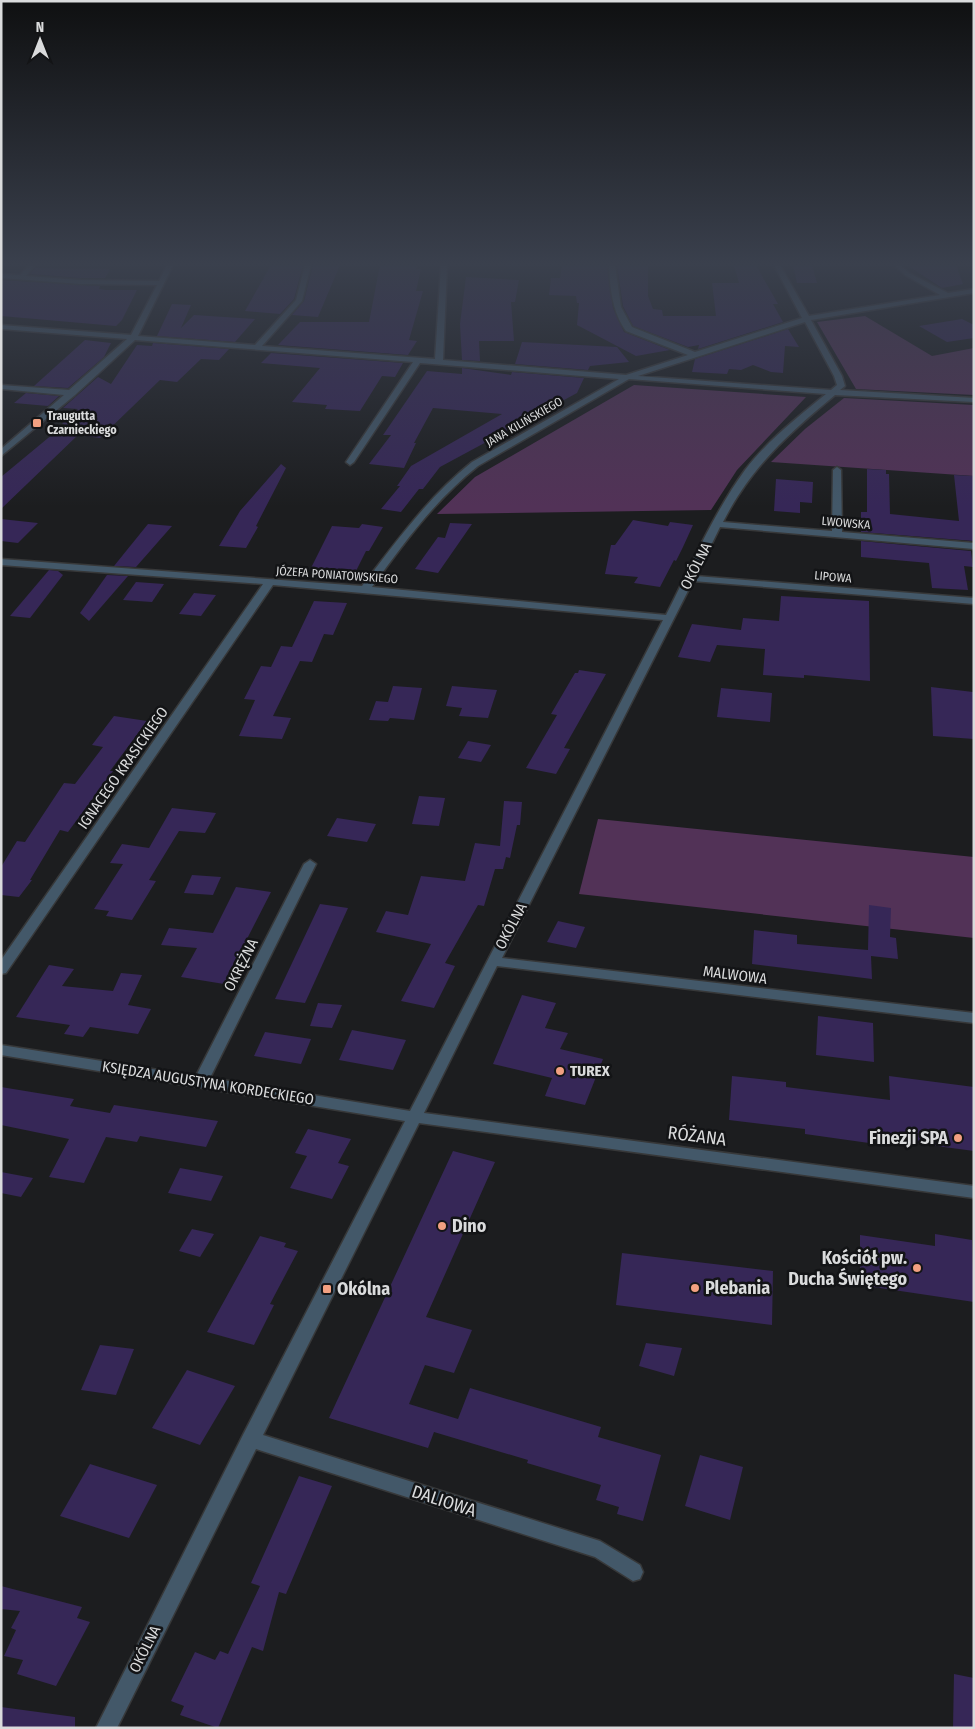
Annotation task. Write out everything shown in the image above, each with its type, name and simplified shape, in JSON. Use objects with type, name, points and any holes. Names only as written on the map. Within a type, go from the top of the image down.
[{"type":"street","points":[[1,454],[124,346]]},
{"type":"street","points":[[241,346],[833,393],[974,400]]},
{"type":"street","points":[[439,361],[440,346]]},
{"type":"street","points":[[671,346],[694,355]]},
{"type":"street","name":"JANA KILIŃSKIEGO","points":[[366,589],[419,519],[456,478],[475,464],[629,376],[723,346]]},
{"type":"street","points":[[821,346],[840,380],[841,386],[833,393]]},
{"type":"street","points":[[350,462],[419,359]]},
{"type":"street","points":[[1,387],[72,392]]},
{"type":"street","name":"OKÓLNA","points":[[106,1728],[250,1439],[717,524],[749,471],[792,426],[833,393]]},
{"type":"street","points":[[837,470],[837,535]]},
{"type":"street","name":"LWOWSKA","points":[[717,524],[974,546]]},
{"type":"street","name":"JÓZEFA PONIATOWSKIEGO","points":[[1,562],[366,589],[670,618]]},
{"type":"street","name":"LIPOWA","points":[[690,578],[974,601]]},
{"type":"street","name":"IGNACEGO KRASICKIEGO","points":[[1,970],[270,582]]},
{"type":"street","name":"OKRĘŻNA","points":[[201,1081],[310,864]]},
{"type":"street","name":"MALWOWA","points":[[493,961],[974,1018]]},
{"type":"street","name":"KSIĘDZA AUGUSTYNA KORDECKIEGO","points":[[1,1050],[415,1117]]},
{"type":"street","name":"RÓŻANA","points":[[415,1117],[974,1192]]},
{"type":"street","name":"DALIOWA","points":[[250,1439],[600,1550],[633,1572]]},
{"type":"shaded area","points":[[831,346],[915,346],[932,356],[974,348],[974,395],[856,389]]},
{"type":"shaded area","points":[[634,385],[806,397],[737,470],[711,510],[437,514],[475,477]]},
{"type":"shaded area","points":[[844,398],[974,405],[974,476],[771,462],[805,429]]},
{"type":"shaded area","points":[[598,819],[974,857],[974,938],[579,894]]},
{"type":"building","points":[[79,346],[110,346],[104,357],[68,388],[34,386]]},
{"type":"building","points":[[137,346],[187,346],[229,349],[219,360],[201,359],[177,382],[160,380],[100,438],[78,435],[1,509],[1,477],[65,424],[62,424],[78,409],[63,408],[98,377],[111,384]]},
{"type":"building","points":[[287,346],[414,346],[408,355]]},
{"type":"building","points":[[461,346],[479,346],[480,361],[462,360]]},
{"type":"building","points":[[521,346],[617,347],[629,362],[590,366],[588,370],[515,364]]},
{"type":"building","points":[[616,346],[659,346],[670,350],[636,356]]},
{"type":"building","points":[[699,346],[708,346],[698,349]]},
{"type":"building","points":[[736,346],[798,346],[799,347],[785,346],[783,373],[771,372],[753,365],[741,370],[729,369],[727,374],[692,372],[695,359]]},
{"type":"building","points":[[271,353],[403,363],[395,377],[382,376],[360,411],[325,409],[327,405],[292,402],[320,368],[261,363]]},
{"type":"building","points":[[462,368],[511,375],[512,372],[584,378],[577,393],[440,467],[423,489],[419,489],[401,512],[381,509],[400,486],[397,486],[411,466],[502,414],[433,408],[414,443],[416,443],[404,468],[369,464],[391,435],[383,435],[427,371],[462,374]]},
{"type":"building","points":[[26,393],[59,396],[48,406],[14,403]]},
{"type":"building","points":[[281,464],[286,468],[246,548],[219,546],[240,511]]},
{"type":"building","points":[[867,469],[886,470],[886,474],[889,474],[890,514],[959,521],[954,475],[974,476],[974,541],[861,532],[861,512],[867,512]]},
{"type":"building","points":[[776,479],[813,482],[812,503],[800,502],[800,513],[774,511]]},
{"type":"building","points":[[1,519],[38,523],[18,543],[1,541]]},
{"type":"building","points":[[633,520],[668,526],[670,522],[693,525],[676,561],[674,560],[660,587],[634,583],[638,577],[605,574],[611,545],[615,545]]},
{"type":"building","points":[[450,523],[472,524],[438,573],[415,569],[438,537],[445,538]]},
{"type":"building","points":[[148,524],[172,526],[136,567],[114,566]]},
{"type":"building","points":[[362,524],[383,527],[369,551],[366,551],[356,571],[311,568],[332,526],[359,528]]},
{"type":"building","points":[[861,541],[971,551],[973,567],[964,566],[968,590],[932,588],[929,563],[861,557]]},
{"type":"building","points":[[49,570],[58,571],[63,575],[30,618],[10,616]]},
{"type":"building","points":[[107,575],[128,576],[89,621],[80,613]]},
{"type":"building","points":[[136,582],[164,584],[152,602],[123,600]]},
{"type":"building","points":[[194,593],[216,595],[201,616],[179,614]]},
{"type":"building","points":[[781,596],[869,601],[870,681],[804,675],[804,678],[763,675],[765,649],[717,645],[710,662],[678,657],[692,624],[741,630],[743,618],[779,621]]},
{"type":"building","points":[[314,601],[347,603],[333,635],[324,634],[312,662],[300,661],[273,716],[291,718],[282,739],[239,736],[255,700],[244,699],[261,666],[271,667],[281,646],[292,647]]},
{"type":"building","points":[[579,670],[606,674],[564,748],[570,749],[556,774],[526,768],[557,715],[551,714],[575,673],[578,673]]},
{"type":"building","points":[[393,686],[422,688],[414,720],[390,718],[388,721],[369,720],[376,701],[388,702]]},
{"type":"building","points":[[452,686],[497,690],[488,718],[459,716],[462,708],[446,706]]},
{"type":"building","points":[[931,687],[973,692],[974,739],[933,736]]},
{"type":"building","points":[[721,688],[772,693],[770,722],[717,717]]},
{"type":"building","points":[[114,716],[147,721],[68,832],[60,830],[30,880],[32,880],[19,897],[1,895],[1,867],[17,841],[25,842],[64,783],[75,784],[103,747],[92,745]]},
{"type":"building","points":[[468,741],[491,745],[481,762],[458,758]]},
{"type":"building","points":[[419,796],[445,798],[439,826],[412,824]]},
{"type":"building","points":[[504,801],[522,802],[520,825],[517,825],[510,858],[506,857],[503,869],[495,869],[484,906],[478,905],[445,963],[455,966],[434,1008],[401,1001],[431,944],[376,932],[386,911],[408,915],[421,876],[465,881],[475,843],[500,846]]},
{"type":"building","points":[[172,808],[216,813],[205,833],[179,831],[149,880],[156,881],[132,920],[106,916],[109,911],[94,909],[123,864],[110,863],[122,844],[149,848]]},
{"type":"building","points":[[337,818],[376,824],[367,842],[327,836]]},
{"type":"building","points":[[192,875],[221,877],[213,895],[184,893]]},
{"type":"building","points":[[236,887],[271,892],[224,984],[181,977],[197,948],[161,945],[169,928],[213,933]]},
{"type":"building","points":[[320,904],[348,908],[305,1003],[275,999]]},
{"type":"building","points":[[869,905],[891,908],[890,937],[896,938],[898,959],[871,956],[872,979],[752,964],[754,930],[797,935],[797,944],[868,950]]},
{"type":"building","points":[[558,921],[585,927],[576,948],[547,942]]},
{"type":"building","points":[[49,965],[74,969],[62,986],[113,991],[121,973],[142,975],[128,1005],[151,1009],[138,1034],[90,1027],[83,1037],[64,1034],[70,1025],[16,1017]]},
{"type":"building","name":"TUREX","points":[[522,995],[556,1003],[545,1028],[568,1033],[560,1049],[603,1059],[585,1105],[545,1096],[552,1078],[493,1064]]},
{"type":"building","points":[[318,1003],[342,1005],[332,1028],[310,1026]]},
{"type":"building","points":[[818,1016],[873,1023],[874,1062],[816,1055]]},
{"type":"building","points":[[352,1030],[406,1040],[393,1070],[339,1060]]},
{"type":"building","points":[[265,1032],[311,1039],[301,1064],[254,1056]]},
{"type":"building","points":[[732,1076],[786,1082],[786,1087],[890,1100],[889,1076],[974,1087],[974,1151],[876,1138],[876,1144],[805,1134],[805,1129],[729,1120]]},
{"type":"building","points":[[1,1087],[74,1099],[70,1106],[110,1113],[114,1105],[218,1121],[206,1147],[140,1136],[137,1142],[106,1137],[84,1183],[49,1177],[69,1139],[1,1125]]},
{"type":"building","points":[[308,1129],[351,1139],[338,1163],[349,1166],[332,1199],[290,1188],[307,1156],[295,1153]]},
{"type":"building","points":[[453,1151],[495,1162],[426,1317],[472,1330],[454,1373],[425,1365],[409,1404],[458,1419],[470,1388],[601,1427],[598,1437],[661,1455],[643,1521],[617,1514],[619,1507],[596,1500],[601,1485],[527,1463],[528,1460],[434,1432],[428,1448],[329,1418]]},
{"type":"building","points":[[180,1168],[223,1176],[211,1201],[168,1193]]},
{"type":"building","points":[[1,1172],[33,1178],[21,1197],[1,1193]]},
{"type":"building","points":[[192,1229],[214,1234],[200,1257],[179,1251]]},
{"type":"building","name":"Kościół pw. Ducha Świętego","points":[[935,1234],[972,1240],[974,1302],[860,1285],[860,1235],[935,1246]]},
{"type":"building","points":[[260,1236],[286,1243],[284,1247],[298,1251],[270,1304],[274,1305],[254,1345],[207,1332]]},
{"type":"building","name":"Plebania","points":[[622,1253],[773,1271],[772,1325],[616,1305]]},
{"type":"building","points":[[646,1343],[682,1348],[674,1376],[639,1366]]},
{"type":"building","points":[[100,1345],[134,1349],[116,1395],[81,1390]]},
{"type":"building","points":[[187,1370],[235,1386],[200,1445],[152,1428]]},
{"type":"building","points":[[700,1455],[743,1467],[730,1520],[685,1506]]},
{"type":"building","points":[[90,1464],[157,1485],[129,1538],[60,1516]]},
{"type":"building","points":[[299,1476],[332,1486],[286,1594],[279,1592],[263,1651],[252,1647],[218,1728],[180,1715],[184,1706],[171,1701],[195,1652],[215,1660],[220,1651],[228,1654],[260,1586],[251,1583]]},
{"type":"building","points":[[1,1586],[82,1607],[77,1618],[90,1622],[56,1686],[17,1674],[23,1660],[4,1656],[16,1630],[11,1628],[20,1611],[1,1609]]},
{"type":"building","points":[[954,1674],[974,1678],[974,1728],[953,1728]]},
{"type":"building","points":[[1,1707],[75,1717],[75,1728],[1,1728]]},
{"type":"place","name":"Traugutta Czarnieckiego","points":[[37,423]]},
{"type":"place","name":"TUREX","points":[[560,1071]]},
{"type":"place","name":"Finezji SPA","points":[[958,1138]]},
{"type":"place","name":"Dino","points":[[442,1226]]},
{"type":"place","name":"Kościół pw. Ducha Świętego","points":[[917,1268]]},
{"type":"place","name":"Plebania","points":[[695,1288]]},
{"type":"place","name":"Okólna","points":[[327,1289]]}]
